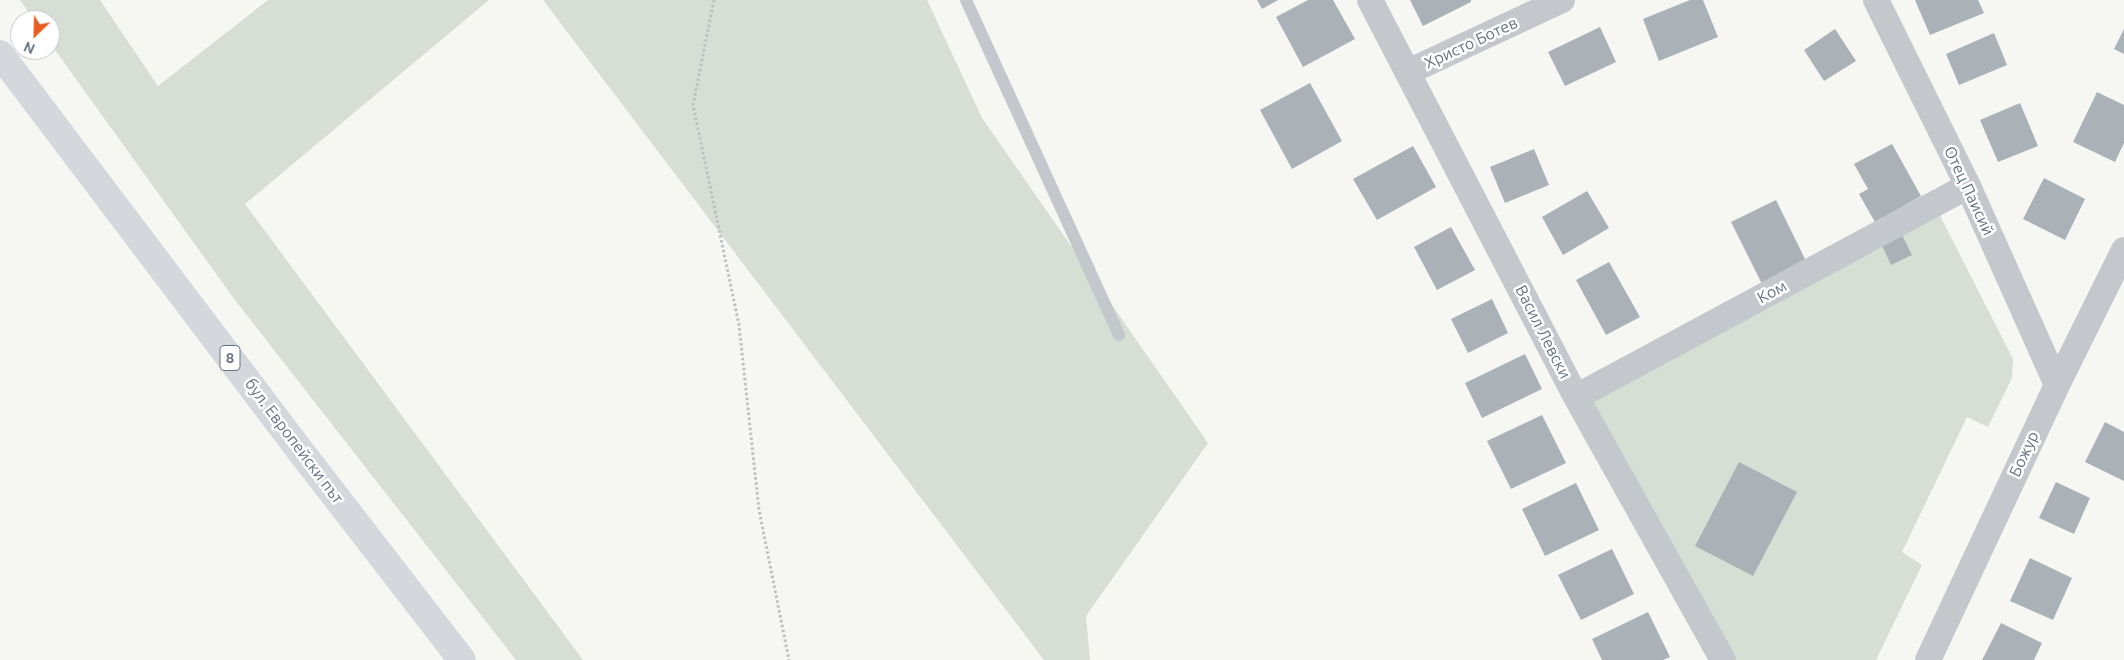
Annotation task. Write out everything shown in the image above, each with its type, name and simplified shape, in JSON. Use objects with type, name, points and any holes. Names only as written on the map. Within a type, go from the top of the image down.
[{"type":"main road","name":"бул. Европейски път","points":[[0,54],[286,432],[462,660]]},
{"type":"street","name":"Васил Левски","points":[[1370,0],[1576,397],[1723,660]]},
{"type":"street","name":"Христо Ботев","points":[[1408,72],[1562,0]]},
{"type":"street","name":"Отец Паисий","points":[[1876,0],[1968,186],[2057,385]]},
{"type":"street","name":"Ком","points":[[1576,397],[1968,186]]},
{"type":"street","name":"Божур","points":[[1928,660],[2057,385],[2124,250]]},
{"type":"lane","points":[[966,0],[1119,335]]},
{"type":"path","points":[[714,0],[693,105],[739,325],[758,510],[789,660]]},
{"type":"shaded area","points":[[20,0],[100,0],[158,86],[268,0],[489,0],[245,204],[583,660],[516,660],[235,300],[60,57],[60,10],[27,10]]},
{"type":"shaded area","points":[[543,0],[927,0],[982,118],[1208,443],[1086,616],[1090,660],[1044,660]]},
{"type":"shaded area","points":[[1930,196],[2013,359],[2012,378],[1988,427],[1967,417],[1902,552],[1922,565],[1876,660],[1720,660],[1581,393]]},
{"type":"building","points":[[1257,0],[1278,0],[1262,9]]},
{"type":"building","points":[[1308,0],[1333,0],[1355,39],[1303,67],[1276,17]]},
{"type":"building","points":[[1410,0],[1471,0],[1471,2],[1423,26]]},
{"type":"building","points":[[1690,0],[1703,0],[1718,37],[1659,61],[1643,19]]},
{"type":"building","points":[[1915,0],[1978,0],[1984,13],[1930,35]]},
{"type":"building","points":[[1600,27],[1616,62],[1565,86],[1548,52]]},
{"type":"building","points":[[1835,29],[1856,61],[1824,81],[1804,50]]},
{"type":"building","points":[[2124,29],[2124,54],[2114,49]]},
{"type":"building","points":[[1994,33],[2007,65],[1959,85],[1946,54]]},
{"type":"building","points":[[1310,83],[1342,141],[1292,169],[1260,110]]},
{"type":"building","points":[[2097,92],[2124,105],[2124,143],[2115,162],[2073,142]]},
{"type":"building","points":[[2020,103],[2038,146],[1998,162],[1980,120]]},
{"type":"building","points":[[1892,144],[1921,196],[1875,222],[1859,194],[1868,189],[1854,164]]},
{"type":"building","points":[[1413,146],[1436,187],[1377,220],[1353,179]]},
{"type":"building","points":[[1534,149],[1549,185],[1505,203],[1490,167]]},
{"type":"building","points":[[2044,178],[2085,199],[2065,240],[2023,219]]},
{"type":"building","points":[[1587,191],[1609,228],[1563,255],[1542,217]]},
{"type":"building","points":[[1776,200],[1807,263],[1762,284],[1731,222]]},
{"type":"building","points":[[1451,227],[1475,270],[1437,290],[1414,247]]},
{"type":"building","points":[[1900,231],[1912,255],[1891,265],[1880,241]]},
{"type":"building","points":[[1609,262],[1640,317],[1606,335],[1576,280]]},
{"type":"building","points":[[1492,299],[1508,333],[1468,353],[1451,319]]},
{"type":"building","points":[[1525,354],[1542,389],[1482,418],[1465,383]]},
{"type":"building","points":[[1542,415],[1566,463],[1511,489],[1487,441]]},
{"type":"building","points":[[2105,422],[2124,432],[2124,481],[2085,462]]},
{"type":"building","points":[[1739,462],[1797,492],[1753,576],[1695,546]]},
{"type":"building","points":[[2056,482],[2090,498],[2074,534],[2039,518]]},
{"type":"building","points":[[1576,483],[1599,530],[1545,556],[1522,509]]},
{"type":"building","points":[[1612,549],[1634,594],[1581,620],[1558,575]]},
{"type":"building","points":[[2030,558],[2072,578],[2053,620],[2010,601]]},
{"type":"building","points":[[1648,612],[1670,657],[1663,660],[1602,660],[1592,639]]},
{"type":"building","points":[[2001,623],[2042,643],[2034,660],[1982,660]]}]
